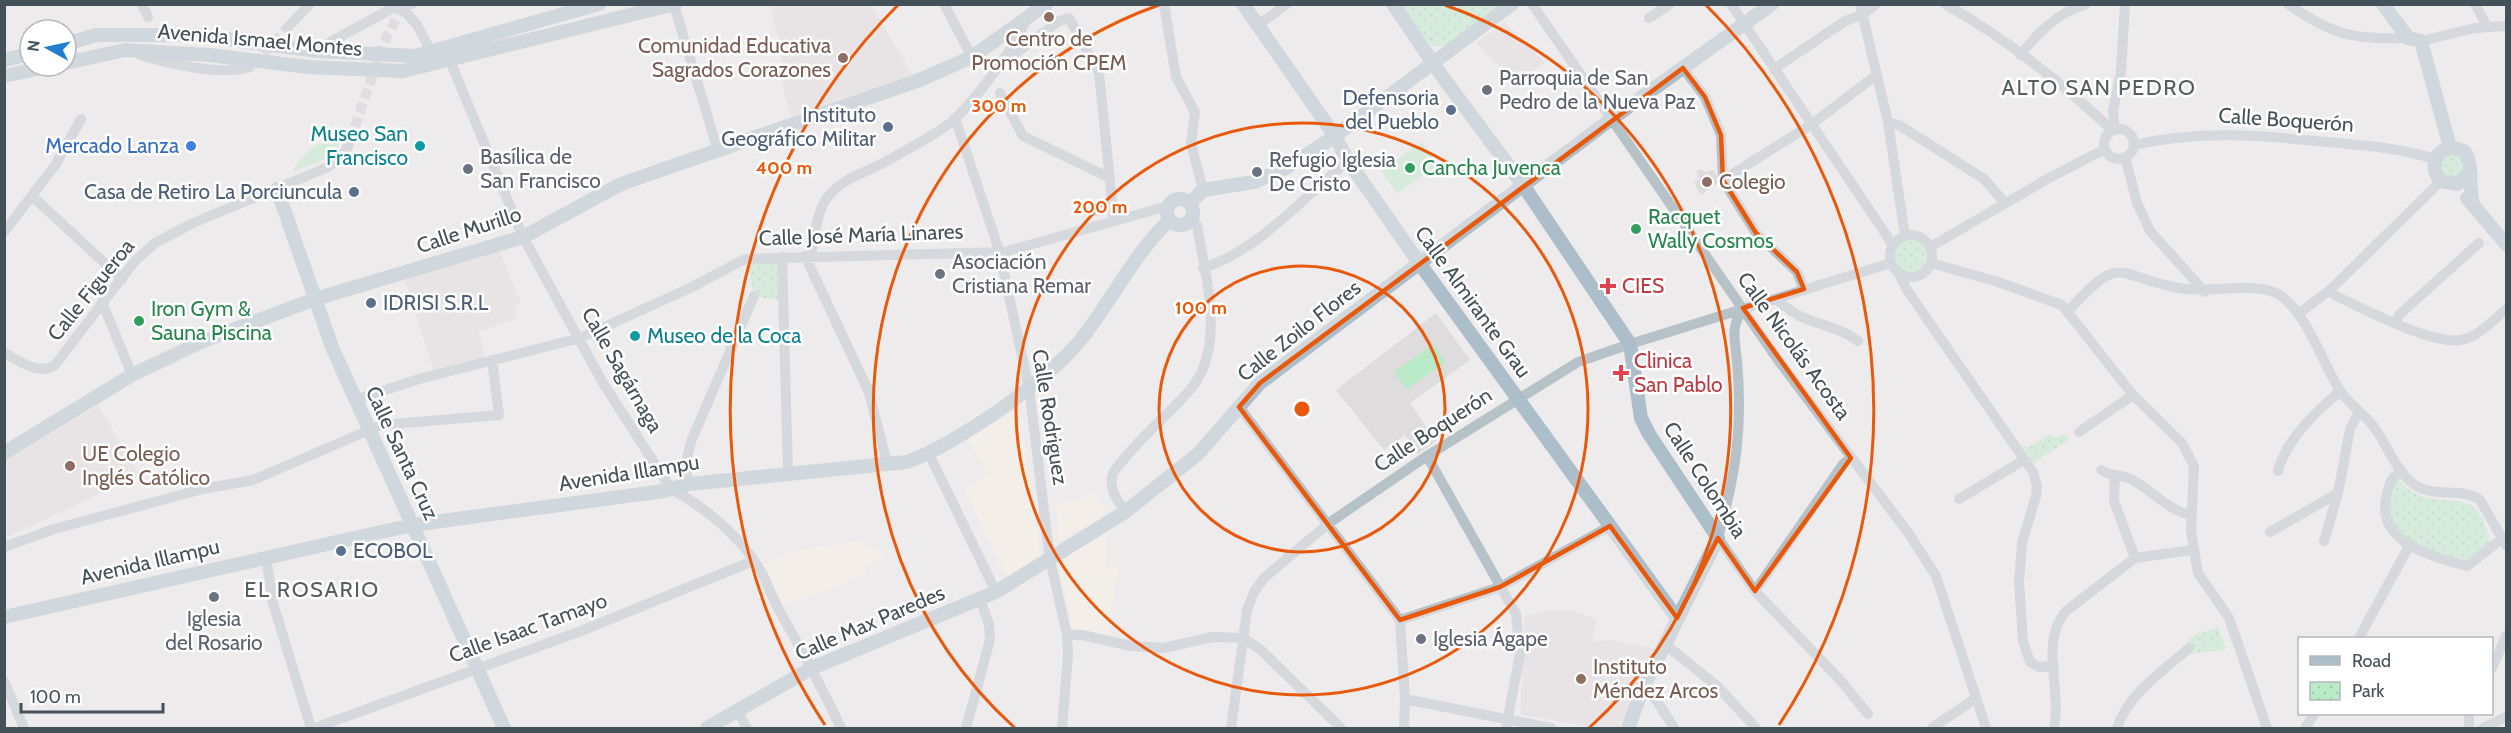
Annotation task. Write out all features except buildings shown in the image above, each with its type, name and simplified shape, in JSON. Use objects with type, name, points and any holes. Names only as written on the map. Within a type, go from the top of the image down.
[{"type":"main road","name":"Avenida Ismael Montes","points":[[78,40],[96,35],[176,34],[243,40],[318,51],[400,56],[432,53],[599,4]]},
{"type":"main road","name":"Calle Murillo","points":[[4,453],[132,375],[201,342],[315,299],[523,237],[621,184],[864,101],[972,57],[1046,4]]},
{"type":"main road","name":"Calle Almirante Grau","points":[[1242,4],[1335,136],[1348,162],[1420,264],[1677,618]]},
{"type":"main road","name":"Calle Colombia","points":[[1394,4],[1433,63],[1523,185],[1630,344],[1641,418],[1649,434],[1718,538]]},
{"type":"main road","points":[[1191,210],[1176,199],[1169,213],[1182,225],[1191,210],[1203,190],[1254,182],[1286,168],[1335,136],[1512,4]]},
{"type":"main road","name":"Calle Zoilo Flores","points":[[1050,559],[1125,512],[1198,454],[1260,383],[1610,120],[1772,4]]},
{"type":"main road","points":[[2383,4],[2414,39],[2450,147]]},
{"type":"main road","name":"Avenida Ismael Montes","points":[[78,60],[125,50],[209,55],[308,67],[381,71],[416,70],[675,5]]},
{"type":"main road","points":[[2474,204],[2469,174],[2471,166],[2465,152],[2450,147],[2444,149],[2435,159],[2434,171],[2474,204],[2506,244]]},
{"type":"main road","points":[[2445,182],[2457,184],[2469,174]]},
{"type":"main road","name":"Calle Santa Cruz","points":[[276,189],[315,299],[367,429],[478,667],[504,729]]},
{"type":"main road","name":"Avenida Illampu","points":[[4,617],[412,525],[671,489],[689,484],[788,472],[888,466],[929,454],[1029,388],[1050,371],[1082,338],[1169,213]]},
{"type":"main road","points":[[1628,729],[1643,688],[1718,538]]},
{"type":"main road","name":"Calle Max Paredes","points":[[707,729],[812,668],[996,592],[1050,559]]},
{"type":"street","points":[[142,4],[148,17]]},
{"type":"street","points":[[288,27],[310,4]]},
{"type":"street","points":[[944,4],[972,57]]},
{"type":"street","points":[[1164,4],[1176,77],[1195,112],[1191,143],[1203,190]]},
{"type":"street","points":[[1257,26],[1287,4]]},
{"type":"street","name":"Calle Nicolás Acosta","points":[[1532,4],[1610,120],[1743,309],[1908,534],[1936,576],[1986,729]]},
{"type":"street","points":[[1649,18],[1670,4]]},
{"type":"street","points":[[1731,4],[1893,245],[1891,263],[1914,300],[2033,472],[2037,486],[2020,557],[2023,641],[2030,662],[2039,667],[2054,666]]},
{"type":"street","points":[[1774,69],[1861,10],[1876,4]]},
{"type":"street","points":[[1945,4],[1981,25],[2114,130],[2127,131],[2134,144],[2131,152],[2125,157],[2113,158],[2105,149],[2105,138],[2114,130]]},
{"type":"street","points":[[2020,55],[2050,23],[2069,9],[2086,4]]},
{"type":"street","points":[[2114,130],[2113,111],[2121,72],[2125,4]]},
{"type":"street","points":[[2288,4],[2331,31],[2358,37],[2414,39],[2506,26]]},
{"type":"street","points":[[2475,4],[2487,27]]},
{"type":"street","points":[[675,5],[718,151]]},
{"type":"street","points":[[318,51],[391,9],[403,8],[417,25],[432,53]]},
{"type":"street","points":[[1861,10],[1875,76],[1888,122],[1905,236]]},
{"type":"street","points":[[1001,61],[1004,62],[1059,21],[1069,18],[1099,72],[1114,220]]},
{"type":"street","points":[[888,466],[868,390],[808,255],[821,210],[836,188],[884,163],[955,118],[1001,61],[1020,34],[1025,21]]},
{"type":"street","points":[[125,50],[179,65],[237,70],[250,68]]},
{"type":"street","name":"Calle Sagárnaga","points":[[450,61],[523,237],[603,383],[671,489],[722,524],[753,561],[812,668],[841,729]]},
{"type":"street","points":[[1683,68],[1711,108],[1721,135],[1723,180],[1756,233],[1797,272],[1804,289]]},
{"type":"street","points":[[1723,180],[1812,124],[1875,76]]},
{"type":"street","points":[[1000,93],[1023,136],[1108,177]]},
{"type":"street","name":"Calle Rodriguez","points":[[955,118],[999,250],[1029,388],[1050,559],[1067,635],[1068,655],[1062,729]]},
{"type":"street","points":[[4,232],[56,164],[81,119]]},
{"type":"street","points":[[1888,122],[1899,125],[1984,179],[2005,203]]},
{"type":"street","name":"Calle Boquerón","points":[[2134,144],[2198,135],[2260,135],[2362,145],[2435,159]]},
{"type":"street","name":"Calle Figueroa","points":[[4,353],[37,370],[49,369],[56,365],[134,262],[155,243],[193,223],[335,163],[344,157],[350,141]]},
{"type":"street","points":[[1930,247],[2105,149]]},
{"type":"street","points":[[2125,157],[2137,203],[2150,231],[2205,292]]},
{"type":"street","points":[[1203,268],[1217,264],[1250,244],[1348,162]]},
{"type":"street","points":[[2298,314],[2330,290],[2445,182]]},
{"type":"street","points":[[32,196],[122,279]]},
{"type":"street","points":[[1125,512],[1113,494],[1111,485],[1113,473],[1190,391],[1206,363],[1212,327],[1197,225],[1191,210]]},
{"type":"street","name":"Calle José María Linares","points":[[355,400],[418,379],[580,338],[690,288],[745,259],[808,255],[999,250],[1004,252],[1114,220],[1169,213]]},
{"type":"street","points":[[1893,245],[1905,236],[1920,237],[1930,247],[1931,263],[1918,276],[1899,274]]},
{"type":"street","points":[[2395,322],[2400,314],[2479,243]]},
{"type":"street","points":[[782,257],[788,472]]},
{"type":"street","name":"Calle Boquerón","points":[[1231,729],[1247,610],[1254,592],[1264,578],[1329,523],[1427,456],[1578,362],[1891,263]]},
{"type":"street","points":[[1931,263],[2051,300],[2069,310],[2133,394],[2182,443],[2191,456],[2195,477],[2191,515],[2192,550],[2198,573],[2233,628],[2266,729]]},
{"type":"street","points":[[2069,310],[2105,274],[2114,272],[2130,273],[2178,288],[2205,292],[2265,289],[2284,298],[2298,314],[2340,391],[2387,446],[2400,471],[2413,484],[2427,491],[2475,496],[2485,506],[2505,541],[2467,566],[2430,555],[2397,537],[2389,526],[2384,506],[2389,481],[2400,471]]},
{"type":"street","points":[[2330,290],[2336,296],[2432,337],[2461,340],[2485,327],[2506,309]]},
{"type":"street","points":[[689,484],[685,465],[692,439],[709,406],[754,296]]},
{"type":"street","points":[[1777,299],[1786,309],[1804,320],[1843,330],[1858,341]]},
{"type":"street","points":[[102,302],[132,375]]},
{"type":"street","points":[[1718,538],[1738,448],[1740,401],[1734,326],[1743,309]]},
{"type":"street","points":[[4,547],[54,530],[203,489],[253,480],[367,429],[381,425],[499,415],[492,360]]},
{"type":"street","points":[[2278,471],[2289,444],[2316,413],[2340,391]]},
{"type":"street","points":[[2079,432],[2133,394]]},
{"type":"street","points":[[1239,407],[1329,523],[1400,620],[1405,699],[1404,729]]},
{"type":"street","points":[[2324,541],[2338,493],[2350,429],[2359,412]]},
{"type":"street","points":[[929,454],[996,592]]},
{"type":"street","points":[[1427,456],[1516,614],[1520,632],[1520,654],[1507,724]]},
{"type":"street","points":[[1755,591],[1843,464],[1851,458]]},
{"type":"street","points":[[1959,499],[2024,460]]},
{"type":"street","points":[[2101,470],[2134,481],[2181,512],[2191,515]]},
{"type":"street","points":[[2115,475],[2114,501],[2135,558]]},
{"type":"street","points":[[2270,532],[2338,493]]},
{"type":"street","points":[[1400,620],[1500,587],[1610,526]]},
{"type":"street","name":"Calle Colombia","points":[[1718,538],[1755,591],[1841,681],[1868,714]]},
{"type":"street","points":[[2360,637],[2410,544]]},
{"type":"street","points":[[2054,729],[2057,703],[2052,640],[2058,621],[2074,604],[2135,558],[2192,550]]},
{"type":"street","points":[[266,557],[273,603],[313,729]]},
{"type":"street","name":"Calle Isaac Tamayo","points":[[313,729],[581,631],[753,561]]},
{"type":"street","points":[[966,729],[990,640],[989,624],[980,599]]},
{"type":"street","points":[[1067,635],[1082,635],[1131,646],[1164,648],[1213,637],[1243,638],[1261,650],[1341,729]]},
{"type":"street","points":[[2493,666],[2506,636]]},
{"type":"street","points":[[1665,644],[1718,687],[1756,729]]},
{"type":"street","points":[[2117,729],[2133,698],[2188,648]]},
{"type":"street","points":[[4,681],[24,729]]},
{"type":"street","points":[[1643,688],[1657,701],[1674,729]]},
{"type":"street","points":[[1405,699],[1507,724],[1551,729]]},
{"type":"street","points":[[1932,729],[1975,699]]},
{"type":"street","points":[[737,710],[747,729]]},
{"type":"street","points":[[2305,729],[2313,715]]},
{"type":"street","points":[[2483,729],[2506,717]]},
{"type":"highlighted area","points":[[1683,68],[1705,97],[1721,135],[1723,180],[1756,233],[1797,272],[1804,289],[1743,308],[1851,458],[1755,591],[1718,538],[1677,618],[1610,526],[1500,587],[1400,620],[1239,407],[1260,383]]},
{"type":"shaded area","name":"Comunidad Educativa Sagrados Corazones","points":[[770,5],[871,5],[914,77],[792,119],[783,90],[780,48]]},
{"type":"shaded area","points":[[1504,22],[1545,63],[1525,77],[1537,93],[1519,76],[1513,80],[1476,43]]},
{"type":"shaded area","name":"Colegio","points":[[1700,169],[1706,172],[1713,170],[1720,181],[1701,195],[1694,183],[1699,178],[1696,172]]},
{"type":"shaded area","points":[[498,247],[521,303],[514,306],[518,318],[479,332],[485,358],[434,372],[405,280]]},
{"type":"shaded area","points":[[1436,313],[1470,360],[1410,403],[1436,441],[1418,454],[1405,435],[1384,450],[1336,390]]},
{"type":"shaded area","name":"UE Colegio Inglés Católico","points":[[98,405],[138,472],[94,497],[5,538],[5,461]]},
{"type":"shaded area","points":[[1019,409],[1041,559],[1007,579],[964,488],[988,475],[968,439]]},
{"type":"shaded area","points":[[1095,491],[1106,514],[1060,540],[1055,505],[1082,499]]},
{"type":"shaded area","points":[[1108,532],[1105,566],[1118,569],[1109,636],[1072,629],[1060,569],[1063,559]]},
{"type":"shaded area","points":[[864,540],[867,548],[874,547],[882,559],[863,568],[866,575],[783,606],[762,566],[788,552]]},
{"type":"shaded area","name":"Instituto Méndez Arcos","points":[[1543,611],[1573,611],[1596,619],[1592,642],[1609,640],[1654,648],[1619,728],[1596,728],[1520,714],[1525,616]]},
{"type":"green space","points":[[1401,5],[1502,5],[1444,46],[1430,45]]},
{"type":"green space","points":[[342,138],[339,145],[328,156],[292,172],[312,148],[326,141]]},
{"type":"green space","name":"Cancha Juvenca","points":[[1422,142],[1438,165],[1397,194],[1381,171]]},
{"type":"green space","points":[[2452,154],[2460,158],[2464,166],[2460,174],[2452,178],[2444,174],[2440,166],[2444,158]]},
{"type":"green space","points":[[1911,238],[1924,243],[1929,256],[1924,269],[1911,274],[1898,269],[1893,256],[1898,243]]},
{"type":"green space","points":[[747,260],[782,263],[782,301],[754,296]]},
{"type":"green space","points":[[1433,344],[1446,362],[1407,389],[1394,372]]},
{"type":"green space","points":[[2065,433],[2069,440],[2033,463],[2022,445],[2029,447],[2051,434],[2054,438]]},
{"type":"green space","points":[[2397,479],[2409,489],[2423,496],[2470,504],[2482,519],[2490,541],[2464,561],[2457,562],[2438,557],[2408,540],[2396,528],[2391,516],[2391,497]]},
{"type":"green space","points":[[2218,627],[2226,649],[2191,654],[2186,642],[2194,635]]},
{"type":"tunnel","points":[[350,141],[384,42],[400,12]]},
{"type":"tunnel","points":[[253,65],[288,27]]},
{"type":"place","name":"Centro de Promoción CPEM","points":[[1049,17]]},
{"type":"place","name":"Comunidad Educativa Sagrados Corazones","points":[[843,58]]},
{"type":"place","name":"Parroquia de San Pedro de la Nueva Paz","points":[[1487,90]]},
{"type":"place","name":"Defensoria del Pueblo","points":[[1451,110]]},
{"type":"place","name":"Instituto Geográfico Militar","points":[[888,127]]},
{"type":"place","name":"Mercado Lanza","points":[[191,146]]},
{"type":"place","name":"Museo San Francisco","points":[[420,146]]},
{"type":"place","name":"Cancha Juvenca","points":[[1410,168]]},
{"type":"place","name":"Basílica de San Francisco","points":[[468,169]]},
{"type":"place","name":"Refugio Iglesia De Cristo","points":[[1257,172]]},
{"type":"place","name":"Colegio","points":[[1707,182]]},
{"type":"place","name":"Casa de Retiro La Porciuncula","points":[[354,192]]},
{"type":"place","name":"Racquet Wally Cosmos","points":[[1636,229]]},
{"type":"place","name":"Asociación Cristiana Remar","points":[[940,274]]},
{"type":"place","name":"CIES","points":[[1608,286]]},
{"type":"place","name":"IDRISI S.R.L","points":[[371,303]]},
{"type":"place","name":"Iron Gym & Sauna Piscina","points":[[139,321]]},
{"type":"place","name":"Museo de la Coca","points":[[635,336]]},
{"type":"place","name":"Clinica San Pablo","points":[[1621,373]]},
{"type":"place","name":"UE Colegio Inglés Católico","points":[[70,466]]},
{"type":"place","name":"ECOBOL","points":[[341,551]]},
{"type":"place","name":"Iglesia del Rosario","points":[[214,597]]},
{"type":"place","name":"Iglesia Ágape","points":[[1421,639]]},
{"type":"place","name":"Instituto Méndez Arcos","points":[[1581,679]]},
{"type":"district","name":"ALTO SAN PEDRO","points":[[2099,87]]},
{"type":"district","name":"EL ROSARIO","points":[[312,589]]}]
